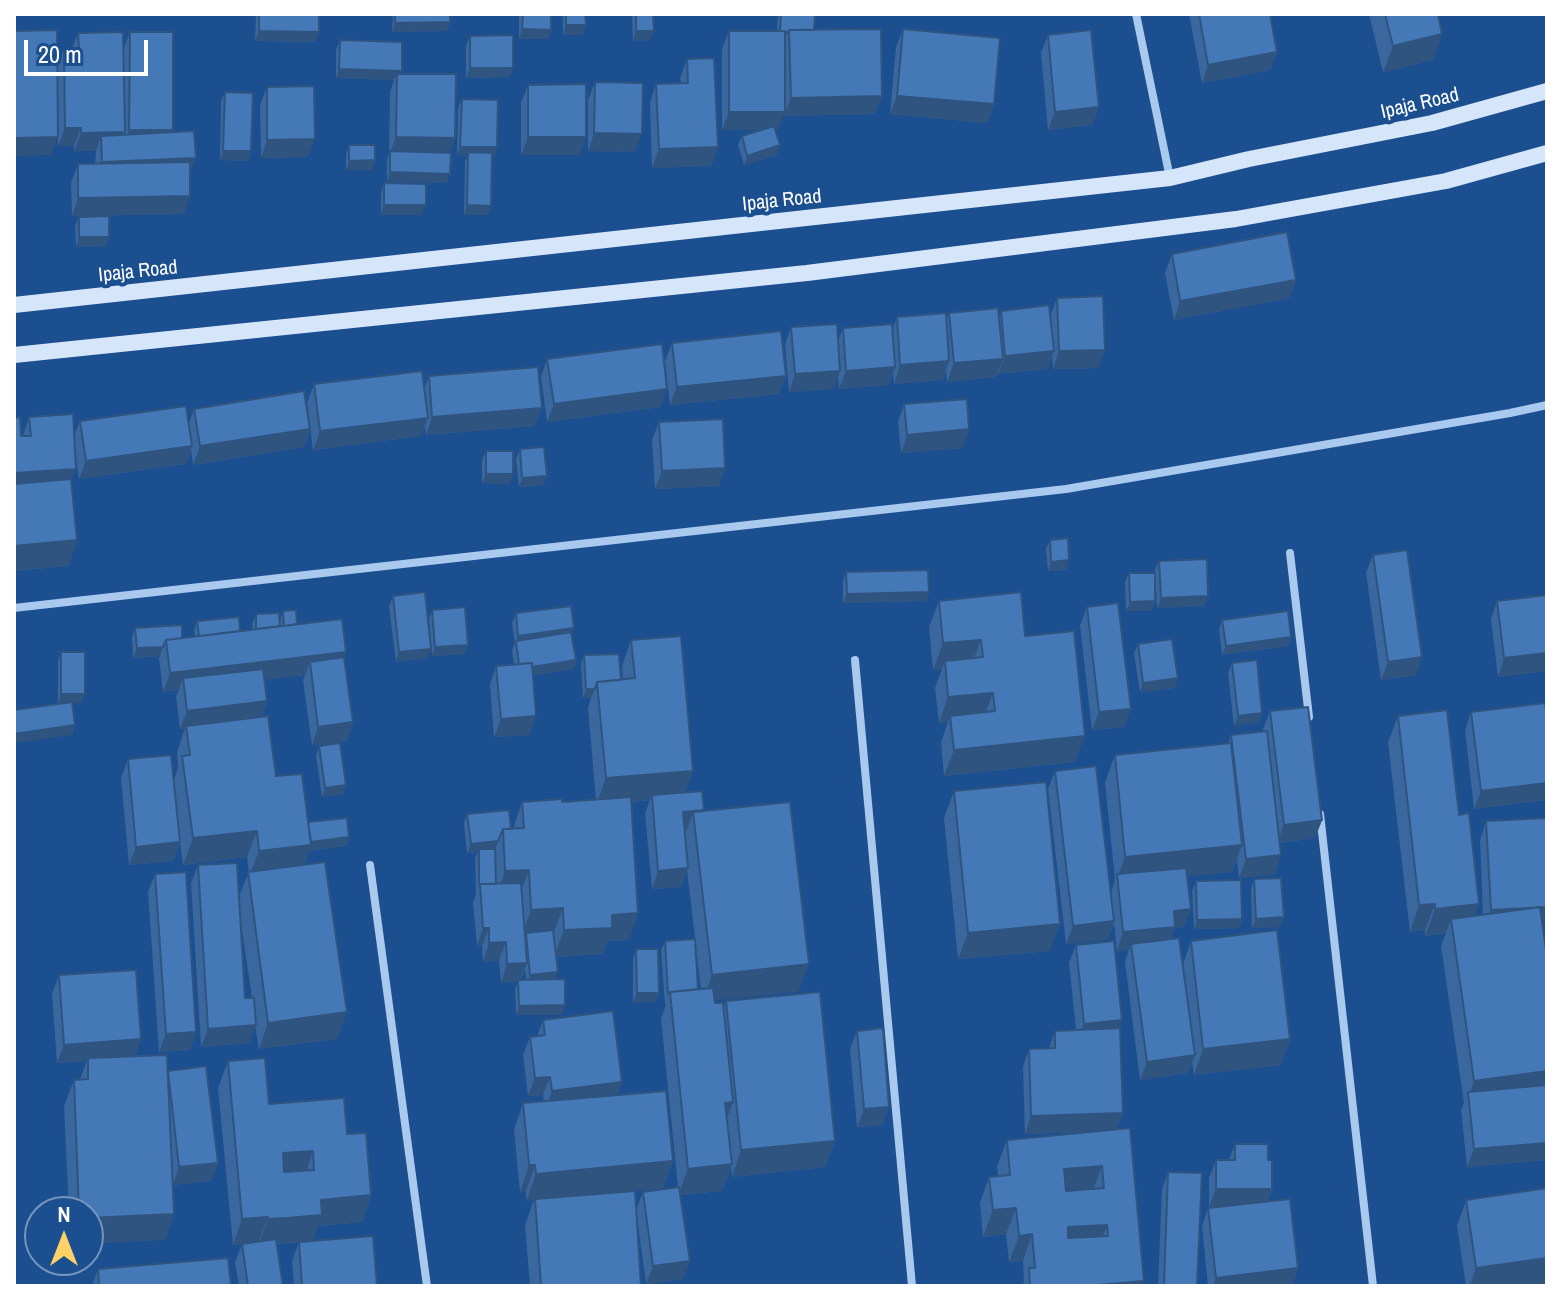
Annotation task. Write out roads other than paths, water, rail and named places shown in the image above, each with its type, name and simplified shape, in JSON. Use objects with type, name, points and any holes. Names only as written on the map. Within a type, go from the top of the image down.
[{"type":"main road","name":"Ipaja Road","points":[[14,305],[1170,178],[1432,123],[1547,91]]},
{"type":"main road","points":[[14,355],[807,273],[1236,219],[1446,181],[1547,153]]},
{"type":"street","points":[[1136,14],[1170,178]]},
{"type":"street","points":[[14,608],[1066,489],[1547,405]]},
{"type":"street","points":[[1290,553],[1310,724]]},
{"type":"street","points":[[855,660],[912,1286]]},
{"type":"street","points":[[1319,802],[1373,1286]]},
{"type":"street","points":[[370,865],[427,1286]]}]
